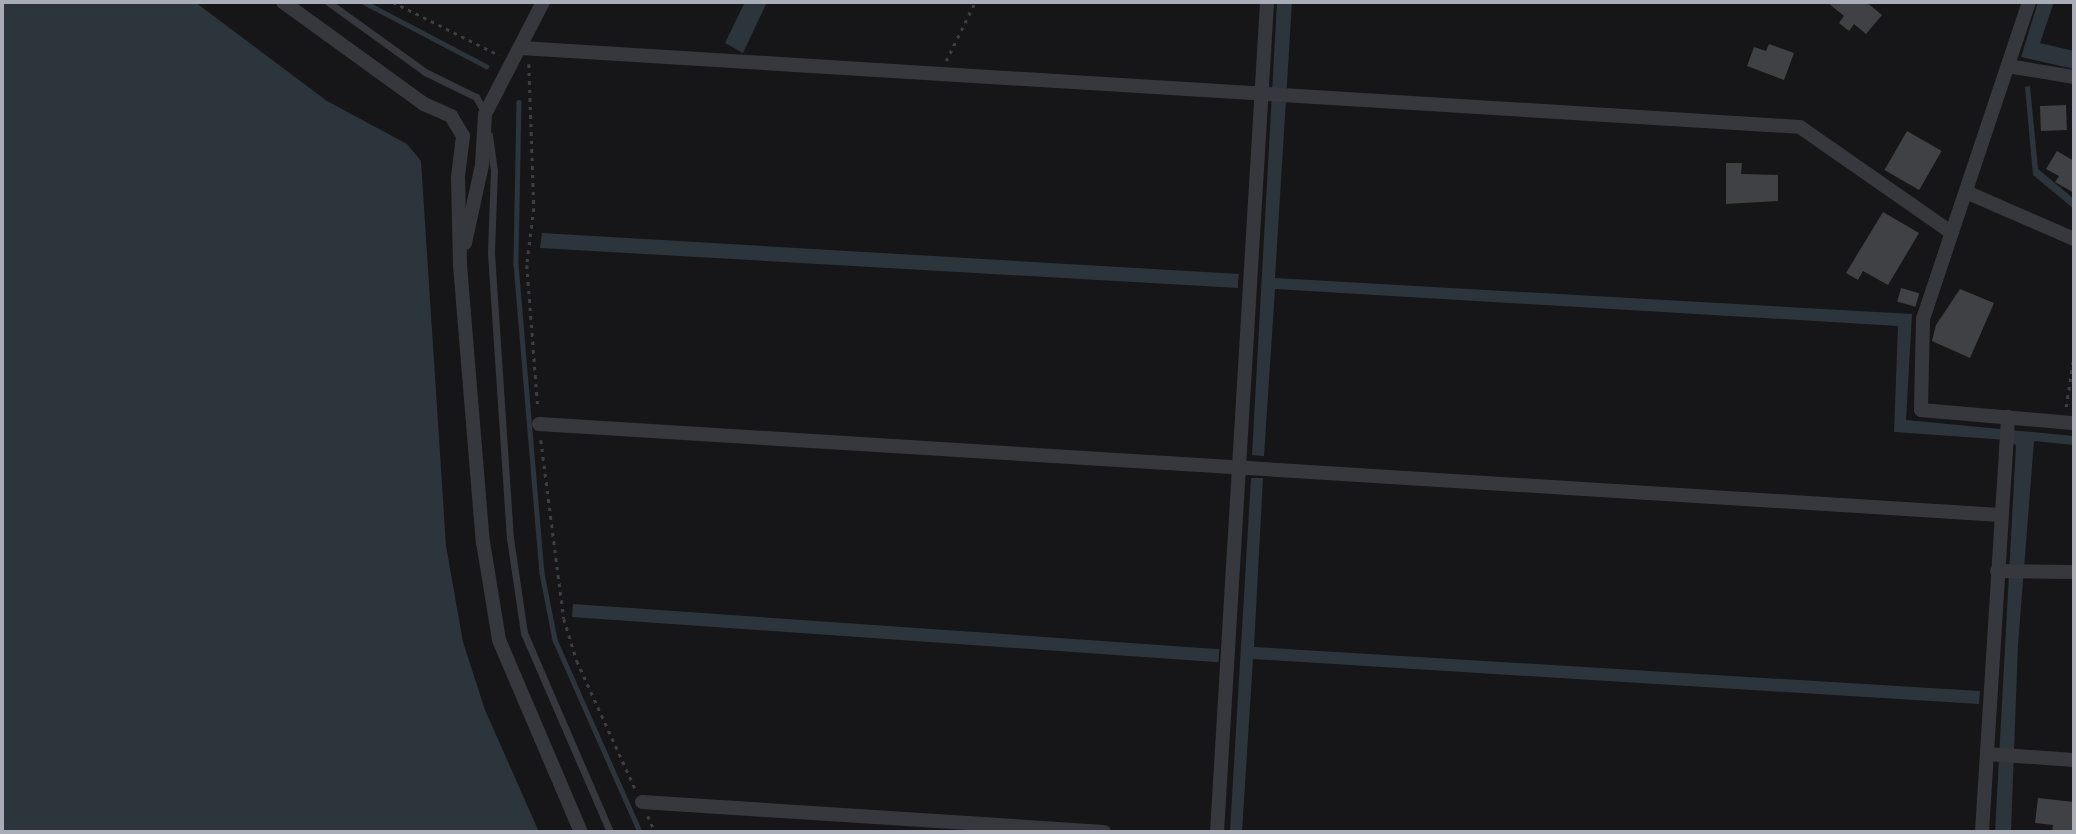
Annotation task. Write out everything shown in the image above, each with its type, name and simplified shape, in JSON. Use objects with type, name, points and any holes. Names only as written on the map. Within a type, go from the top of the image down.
[{"type":"street","points":[[284,2],[424,104],[451,116],[463,136],[458,177],[460,265],[483,542],[499,640],[581,832]]},
{"type":"street","points":[[460,265],[482,166],[485,114],[543,2]]},
{"type":"street","points":[[1217,832],[1267,2]]},
{"type":"street","points":[[2029,2],[1923,319],[1921,410],[2007,421],[2069,422]]},
{"type":"street","points":[[518,53],[940,74],[1800,127],[1952,233]]},
{"type":"street","points":[[2008,66],[2074,77]]},
{"type":"street","points":[[1966,192],[2074,239]]},
{"type":"street","points":[[1982,832],[1992,754],[1990,698],[2007,421]]},
{"type":"street","points":[[539,424],[2000,515]]},
{"type":"street","points":[[1997,571],[2074,572]]},
{"type":"street","points":[[1992,754],[2074,760]]},
{"type":"street","points":[[642,802],[1104,832]]},
{"type":"lane","points":[[328,2],[425,72],[476,97],[485,114],[494,170],[491,253],[510,538],[524,633],[610,832]]},
{"type":"path","points":[[393,2],[496,54],[518,53]]},
{"type":"path","points":[[940,74],[975,2]]},
{"type":"path","points":[[2069,422],[2074,354]]},
{"type":"shaded area","points":[[2,2],[195,2],[327,101],[407,144],[421,161],[446,546],[463,642],[485,710],[539,832],[2,832]]},
{"type":"shaded area","points":[[745,2],[767,2],[743,53],[725,43]]},
{"type":"shaded area","points":[[1277,2],[1292,2],[1275,278],[1912,314],[1906,420],[2074,436],[2074,445],[2034,441],[2018,645],[2011,832],[1995,832],[2016,445],[2008,440],[1894,432],[1898,326],[1275,289],[1264,456],[1252,455]]},
{"type":"shaded area","points":[[2038,2],[2054,2],[2040,43],[2074,51],[2074,69],[2021,57]]},
{"type":"shaded area","points":[[2030,86],[2038,169],[2074,199],[2074,209],[2033,175],[2025,87]]},
{"type":"shaded area","points":[[542,233],[1239,274],[1238,288],[540,248]]},
{"type":"shaded area","points":[[1251,478],[1263,478],[1254,647],[1980,691],[1979,704],[1253,659],[1242,832],[1230,831]]},
{"type":"shaded area","points":[[573,604],[1219,649],[1219,662],[572,617]]},
{"type":"building","points":[[1827,2],[1866,2],[1882,15],[1866,34],[1854,24],[1849,31],[1839,23],[1844,16]]},
{"type":"building","points":[[1769,44],[1794,53],[1784,80],[1747,66],[1754,47],[1766,51]]},
{"type":"building","points":[[2066,105],[2067,130],[2041,131],[2040,106]]},
{"type":"building","points":[[1907,131],[1942,151],[1919,190],[1884,170]]},
{"type":"building","points":[[2057,151],[2074,161],[2074,193],[2055,182],[2059,176],[2046,169]]},
{"type":"building","points":[[1726,163],[1742,163],[1741,174],[1778,175],[1778,201],[1726,204]]},
{"type":"building","points":[[1883,212],[1919,233],[1888,285],[1863,271],[1858,280],[1846,273]]},
{"type":"building","points":[[1901,288],[1919,293],[1915,307],[1897,301]]},
{"type":"building","points":[[1960,289],[1994,303],[1970,358],[1932,341],[1936,325]]},
{"type":"building","points":[[2038,798],[2074,802],[2074,832],[2052,832],[2053,825],[2035,823]]},
{"type":"waterway","points":[[364,2],[486,66]]},
{"type":"waterway","points":[[519,102],[516,264],[542,573],[555,640],[640,832]]}]
